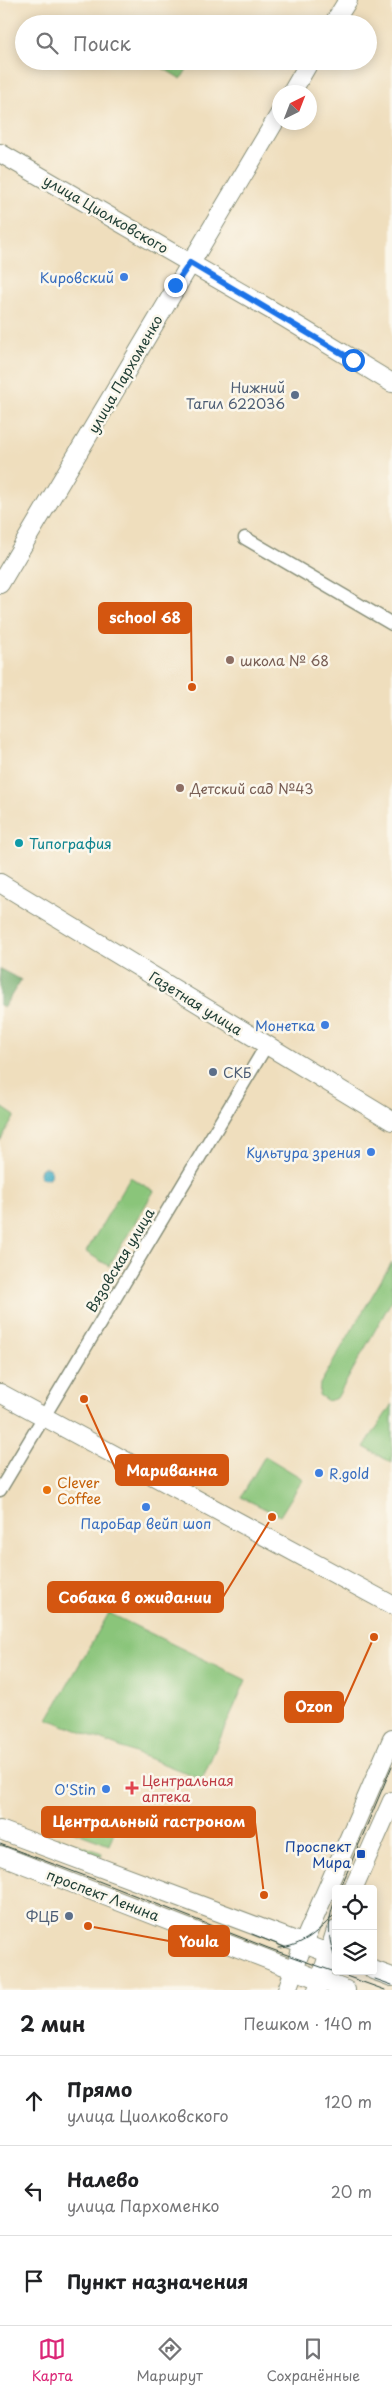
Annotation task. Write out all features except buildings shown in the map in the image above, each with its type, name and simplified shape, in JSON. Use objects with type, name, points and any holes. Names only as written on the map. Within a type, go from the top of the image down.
[{"type":"main road","points":[[339,15],[348,0]]},
{"type":"main road","points":[[296,85],[305,70]]},
{"type":"main road","name":"улица Пархоменко","points":[[0,584],[272,126]]},
{"type":"main road","name":"улица Циолковского","points":[[0,153],[392,383]]},
{"type":"main road","name":"Газетная улица","points":[[0,883],[392,1121]]},
{"type":"main road","points":[[0,1393],[392,1605]]},
{"type":"main road","points":[[287,1990],[303,1944],[392,1739]]},
{"type":"main road","points":[[355,1885],[392,1801]]},
{"type":"main road","name":"проспект Ленина","points":[[0,1830],[332,1955]]},
{"type":"main road","name":"проспект Ленина","points":[[0,1855],[294,1971],[318,1985],[346,1990]]},
{"type":"main road","points":[[318,1985],[332,1955]]},
{"type":"main road","points":[[377,1971],[392,1977]]},
{"type":"street","points":[[245,538],[392,624]]},
{"type":"street","name":"Вязовская улица","points":[[0,1490],[266,1046]]},
{"type":"green space","points":[[166,70],[186,70],[181,79]]},
{"type":"green space","points":[[0,969],[21,980],[4,1007],[0,1005]]},
{"type":"green space","points":[[0,1106],[15,1116],[0,1141]]},
{"type":"green space","points":[[130,1177],[154,1191],[109,1266],[86,1252]]},
{"type":"green space","points":[[392,1262],[392,1300],[337,1398],[328,1401],[319,1395],[320,1384]]},
{"type":"green space","points":[[392,1404],[392,1463],[364,1447]]},
{"type":"green space","points":[[265,1456],[303,1479],[280,1516],[241,1497]]},
{"type":"green space","points":[[109,1613],[246,1680],[202,1779],[48,1719]]},
{"type":"green space","points":[[72,1802],[109,1813],[116,1818],[116,1826],[109,1845],[59,1826],[69,1804]]},
{"type":"green space","points":[[58,1837],[102,1853],[101,1857],[56,1841]]},
{"type":"water","points":[[43,1167],[47,1167],[51,1173],[47,1179],[43,1179],[39,1175],[39,1171]]},
{"type":"tram line","points":[[342,1885],[392,1766]]},
{"type":"tram line","points":[[0,1844],[268,1948],[385,1990]]},
{"type":"tram line","points":[[332,1910],[329,1929],[332,1948]]},
{"type":"tram line","points":[[278,1948],[295,1945],[303,1941],[332,1917]]},
{"type":"tram line","points":[[252,1934],[284,1947]]},
{"type":"tram line","points":[[375,1979],[392,1985]]},
{"type":"place","name":"Кировский","points":[[124,277]]},
{"type":"place","name":"Нижний Тагил 622036","points":[[295,395]]},
{"type":"place","name":"школа № 68","points":[[230,660]]},
{"type":"place","name":"school 68","points":[[192,687]]},
{"type":"place","name":"Детский сад №43","points":[[180,788]]},
{"type":"place","name":"Типография","points":[[19,843]]},
{"type":"place","name":"Монетка","points":[[325,1025]]},
{"type":"place","name":"СКБ","points":[[213,1072]]},
{"type":"place","name":"Культура зрения","points":[[371,1152]]},
{"type":"place","name":"Мариванна","points":[[84,1399]]},
{"type":"place","name":"R.gold","points":[[319,1473]]},
{"type":"place","name":"Clever Coffee","points":[[47,1490]]},
{"type":"place","name":"ПароБар вейп шоп","points":[[146,1507]]},
{"type":"place","name":"Собака в ожидании","points":[[272,1517]]},
{"type":"place","name":"Ozon","points":[[374,1637]]},
{"type":"place","name":"Центральная аптека","points":[[132,1788]]},
{"type":"place","name":"O'Stin","points":[[106,1789]]},
{"type":"place","name":"Проспект Мира","points":[[361,1854]]},
{"type":"place","name":"Центральный гастроном","points":[[264,1895]]},
{"type":"place","name":"ФЦБ","points":[[69,1916]]},
{"type":"place","name":"Youla","points":[[88,1926]]},
{"type":"route","points":[[175,285],[190,263],[353,360]]}]
